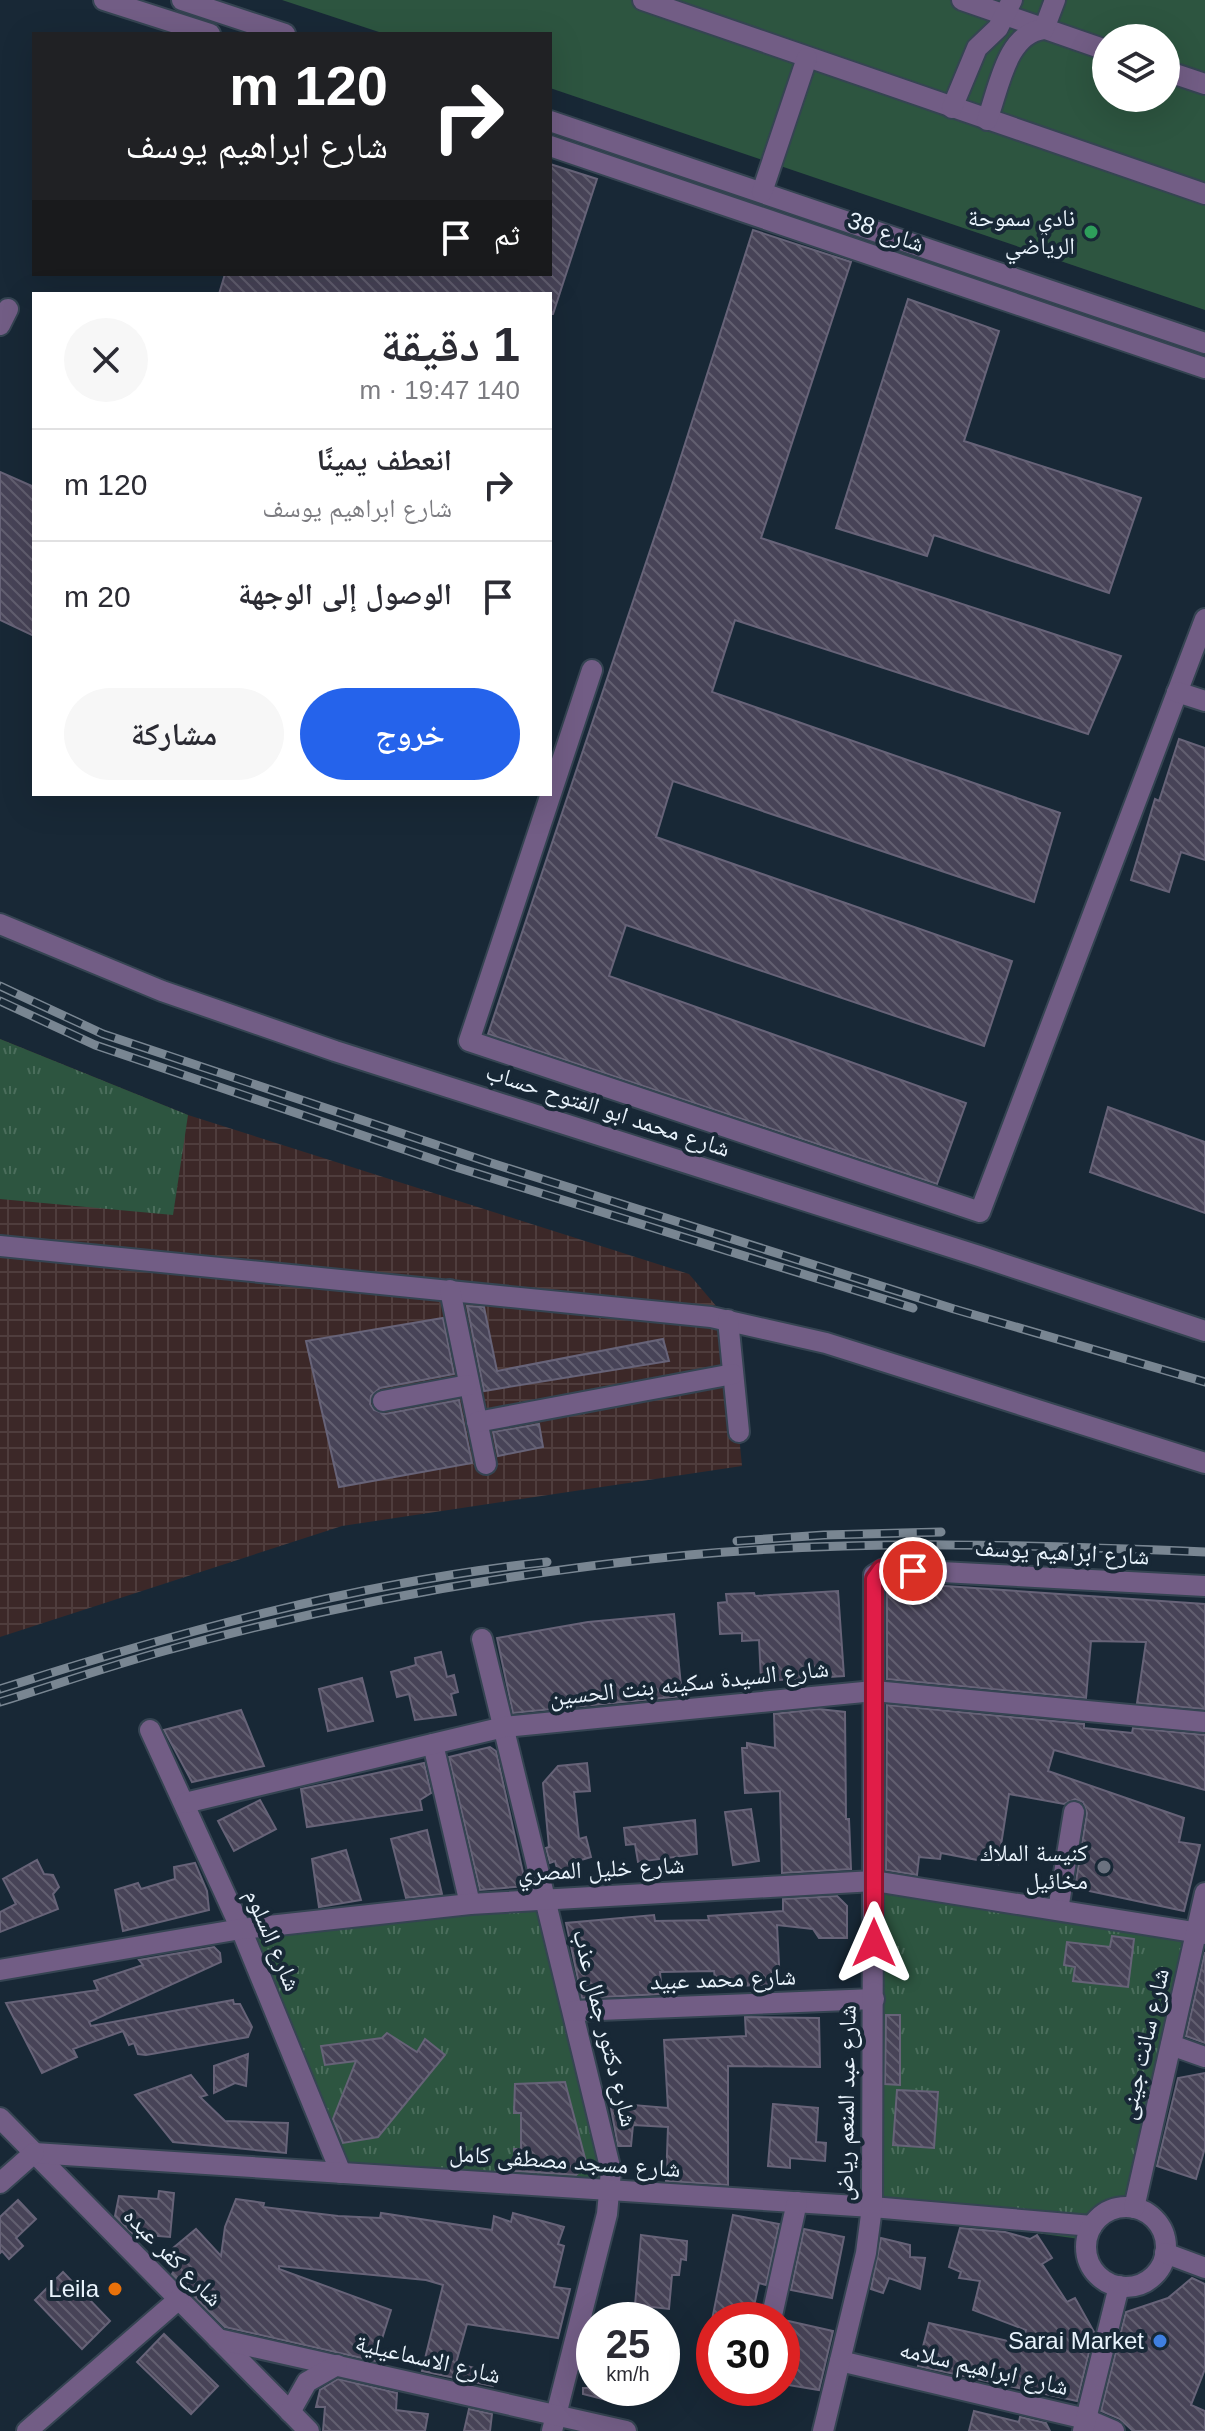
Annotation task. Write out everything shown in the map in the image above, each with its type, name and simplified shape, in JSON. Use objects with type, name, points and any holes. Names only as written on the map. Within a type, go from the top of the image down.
[{"type":"street","points":[[104,0],[204,32]]},
{"type":"street","points":[[182,0],[279,32]]},
{"type":"street","points":[[643,0],[1205,194]]},
{"type":"street","points":[[963,0],[1009,8],[1044,29],[1092,45]]},
{"type":"street","points":[[1044,29],[1055,0]]},
{"type":"street","points":[[952,108],[977,48],[1009,8]]},
{"type":"street","points":[[987,120],[1020,38],[1032,30],[1044,29]]},
{"type":"street","points":[[762,192],[807,58]]},
{"type":"street","points":[[1180,76],[1205,84]]},
{"type":"street","name":"شارع 38","points":[[552,122],[1205,343]]},
{"type":"street","name":"شارع 38","points":[[552,147],[1205,368]]},
{"type":"street","points":[[1055,317],[1064,295]]},
{"type":"street","points":[[550,796],[469,1041],[980,1212],[1205,619]]},
{"type":"street","points":[[552,791],[592,670]]},
{"type":"street","points":[[1177,692],[1205,701]]},
{"type":"street","name":"شارع محمد ابو الفتوح حساب","points":[[0,924],[162,991],[335,1051],[1205,1331]]},
{"type":"street","points":[[0,1246],[653,1309],[728,1320],[826,1343],[1205,1463]]},
{"type":"street","points":[[450,1290],[486,1464]]},
{"type":"street","points":[[728,1320],[739,1432]]},
{"type":"street","points":[[477,1422],[733,1374]]},
{"type":"street","points":[[383,1401],[468,1385]]},
{"type":"street","name":"شارع ابراهيم يوسف","points":[[874,1579],[875,1573],[884,1569],[1205,1586]]},
{"type":"street","name":"شارع عبد المنعم رياض","points":[[823,2431],[866,2253],[872,2207],[874,1579]]},
{"type":"street","name":"شارع دكتور جمال عذب","points":[[482,1639],[608,2149],[610,2190],[554,2423]]},
{"type":"street","name":"شارع السيدة سكينه بنت الحسين","points":[[185,1803],[504,1727],[874,1691],[1205,1722]]},
{"type":"street","name":"شارع السلوم","points":[[150,1730],[241,1929],[341,2173]]},
{"type":"street","points":[[433,1744],[470,1904]]},
{"type":"street","points":[[1074,1812],[1059,1903],[1127,1908]]},
{"type":"street","name":"شارع خليل المصري","points":[[0,1970],[241,1929],[470,1904],[546,1897],[874,1881],[1059,1903],[1201,1932]]},
{"type":"street","name":"شارع سانت جينى","points":[[1134,2208],[1171,2045],[1201,1932],[1205,1893]]},
{"type":"street","name":"شارع محمد عبيد","points":[[574,2011],[874,1999]]},
{"type":"street","points":[[1171,2045],[1205,2057]]},
{"type":"street","name":"شارع كفر عبده","points":[[0,2118],[309,2431]]},
{"type":"street","points":[[0,2183],[34,2153]]},
{"type":"street","name":"شارع مسجد مصطفى كامل","points":[[34,2153],[872,2207],[1092,2226]]},
{"type":"street","points":[[775,2302],[797,2202]]},
{"type":"street","points":[[1134,2208],[1159,2224],[1165,2253],[1152,2276],[1136,2284],[1119,2286],[1102,2278],[1090,2264],[1086,2246],[1092,2226],[1107,2212],[1134,2208]]},
{"type":"street","points":[[1165,2253],[1205,2268]]},
{"type":"street","points":[[1085,2425],[1119,2286]]},
{"type":"street","points":[[27,2431],[179,2299]]},
{"type":"street","name":"شارع الاسماعيلية","points":[[218,2339],[337,2365],[554,2423],[626,2431]]},
{"type":"street","name":"شارع ابراهيم سلامه","points":[[840,2361],[1114,2431]]},
{"type":"street","points":[[290,2412],[307,2382],[337,2365]]},
{"type":"shaded area","points":[[0,1039],[188,1115],[689,1274],[728,1320],[742,1466],[342,1526],[0,1637]]},
{"type":"green space","name":"نادي سموحة الرياضي","points":[[282,0],[1205,0],[1205,310],[552,89],[552,32],[379,32]]},
{"type":"green space","points":[[0,1039],[188,1115],[173,1215],[0,1199]]},
{"type":"green space","points":[[874,1886],[1196,1931],[1130,2207],[1102,2216],[1087,2240],[870,2210]]},
{"type":"green space","points":[[540,1898],[608,2192],[333,2175],[238,1938]]},
{"type":"building","points":[[552,165],[597,179],[553,314],[552,292],[220,292],[224,276],[552,276]]},
{"type":"building","points":[[753,230],[851,262],[761,538],[1121,656],[1088,734],[735,620],[712,692],[1060,813],[1034,902],[673,781],[656,837],[1012,961],[984,1046],[626,925],[609,976],[966,1103],[937,1184],[488,1034],[670,491]]},
{"type":"building","points":[[908,299],[999,331],[964,441],[1141,498],[1109,593],[934,535],[927,556],[836,528]]},
{"type":"building","points":[[0,472],[32,486],[32,635],[0,620]]},
{"type":"building","points":[[1179,739],[1205,748],[1205,860],[1181,852],[1169,892],[1131,880],[1155,799],[1159,801]]},
{"type":"building","points":[[1108,1107],[1205,1142],[1205,1213],[1090,1172]]},
{"type":"building","points":[[467,1306],[484,1307],[497,1371],[663,1339],[669,1361],[484,1391]]},
{"type":"building","points":[[443,1318],[454,1374],[380,1388],[371,1396],[370,1404],[374,1410],[385,1414],[459,1400],[472,1463],[339,1487],[306,1341]]},
{"type":"building","points":[[539,1424],[543,1447],[498,1456],[493,1432]]},
{"type":"building","points":[[887,1582],[1205,1604],[1205,1709],[1137,1703],[1146,1642],[1091,1641],[1086,1698],[887,1679]]},
{"type":"building","points":[[838,1591],[844,1676],[761,1681],[759,1640],[742,1641],[742,1633],[720,1634],[718,1603],[727,1602],[726,1594],[754,1593],[755,1596]]},
{"type":"building","points":[[674,1614],[682,1696],[513,1713],[497,1638],[588,1622]]},
{"type":"building","points":[[441,1652],[447,1677],[454,1675],[458,1692],[451,1694],[456,1715],[415,1720],[409,1694],[397,1697],[391,1672],[416,1665],[415,1658]]},
{"type":"building","points":[[362,1678],[373,1721],[328,1731],[319,1689]]},
{"type":"building","points":[[887,1705],[1084,1724],[1084,1728],[1132,1733],[1133,1728],[1205,1735],[1205,1790],[1054,1750],[1048,1771],[1184,1818],[1179,1842],[1200,1845],[1184,1911],[1075,1888],[1087,1813],[1083,1802],[1075,1799],[1064,1804],[1009,1794],[998,1864],[941,1853],[940,1859],[919,1857],[917,1875],[886,1870]]},
{"type":"building","points":[[819,1709],[845,1712],[846,1819],[849,1819],[851,1869],[782,1873],[780,1791],[745,1793],[742,1748],[747,1748],[747,1743],[775,1748],[774,1714]]},
{"type":"building","points":[[241,1710],[264,1766],[192,1782],[164,1730]]},
{"type":"building","points":[[490,1747],[496,1751],[526,1886],[480,1890],[449,1757]]},
{"type":"building","points":[[424,1763],[431,1793],[420,1800],[422,1810],[307,1827],[301,1789]]},
{"type":"building","points":[[587,1763],[590,1791],[574,1792],[579,1839],[586,1837],[591,1857],[581,1860],[582,1865],[558,1872],[555,1861],[550,1863],[546,1848],[549,1847],[543,1783],[558,1766]]},
{"type":"building","points":[[260,1800],[276,1829],[234,1851],[218,1821]]},
{"type":"building","points":[[751,1809],[759,1861],[733,1865],[725,1812]]},
{"type":"building","points":[[695,1820],[697,1854],[638,1862],[635,1844],[626,1845],[624,1828]]},
{"type":"building","points":[[427,1830],[442,1894],[406,1898],[391,1839]]},
{"type":"building","points":[[346,1850],[361,1900],[319,1907],[312,1859]]},
{"type":"building","points":[[37,1860],[44,1874],[53,1875],[59,1887],[53,1894],[58,1909],[0,1932],[0,1912],[16,1904],[3,1879]]},
{"type":"building","points":[[195,1863],[207,1891],[209,1910],[123,1931],[115,1890],[138,1883],[141,1889],[175,1879],[174,1867]]},
{"type":"building","points":[[837,1896],[847,1906],[847,1938],[819,1938],[813,1929],[777,1925],[780,1984],[716,1987],[714,1971],[660,1972],[662,1994],[582,1998],[566,1923],[654,1915],[655,1921],[709,1920],[708,1916],[783,1911],[783,1899]]},
{"type":"building","points":[[1112,1936],[1134,1939],[1128,1987],[1073,1981],[1075,1967],[1064,1965],[1067,1942],[1110,1947]]},
{"type":"building","points":[[214,1947],[220,1953],[221,1962],[89,2022],[91,2026],[233,2000],[234,2004],[240,2004],[252,2027],[248,2037],[146,2055],[138,2054],[134,2043],[129,2045],[123,2031],[73,2049],[77,2057],[42,2073],[6,2003],[98,1990],[94,1981],[143,1965],[139,1960]]},
{"type":"building","points":[[1205,1952],[1205,2043],[1186,2036]]},
{"type":"building","points":[[886,2015],[900,2015],[900,2085],[885,2084]]},
{"type":"building","points":[[745,2017],[819,2018],[820,2067],[728,2066],[728,2185],[666,2181],[668,2127],[633,2125],[631,2146],[618,2146],[610,2103],[668,2108],[664,2040],[746,2036]]},
{"type":"building","points":[[387,2033],[417,2052],[425,2039],[445,2055],[378,2137],[343,2143],[333,2119],[356,2061],[325,2065],[321,2046],[382,2038]]},
{"type":"building","points":[[248,2054],[246,2086],[235,2083],[214,2093],[214,2066]]},
{"type":"building","points":[[1205,2073],[1205,2148],[1196,2179],[1157,2166],[1178,2078]]},
{"type":"building","points":[[191,2075],[207,2095],[200,2097],[225,2121],[288,2123],[286,2153],[173,2142],[135,2095]]},
{"type":"building","points":[[565,2082],[587,2166],[576,2175],[515,2171],[514,2149],[521,2149],[521,2113],[514,2113],[515,2084]]},
{"type":"building","points":[[897,2090],[938,2092],[934,2148],[893,2145]]},
{"type":"building","points":[[773,2104],[818,2108],[816,2142],[826,2143],[825,2161],[790,2158],[790,2168],[768,2166]]},
{"type":"building","points":[[159,2191],[174,2193],[170,2237],[133,2234],[115,2216],[119,2196],[158,2199]]},
{"type":"building","points":[[236,2199],[264,2203],[263,2207],[338,2216],[380,2218],[381,2213],[492,2230],[494,2216],[511,2222],[513,2213],[564,2227],[558,2244],[564,2246],[554,2287],[570,2289],[558,2338],[467,2324],[456,2363],[496,2374],[493,2386],[422,2371],[443,2285],[426,2280],[279,2266],[279,2269],[391,2310],[375,2361],[225,2327],[172,2274],[176,2267],[166,2254],[196,2229],[221,2256],[225,2227]]},
{"type":"building","points":[[18,2200],[36,2219],[16,2238],[23,2246],[9,2259],[2,2251],[0,2253],[0,2217]]},
{"type":"building","points":[[733,2215],[779,2224],[766,2285],[759,2283],[755,2302],[716,2302]]},
{"type":"building","points":[[960,2228],[1005,2232],[1030,2239],[1037,2235],[1052,2258],[1042,2264],[1067,2302],[1075,2298],[1094,2332],[1077,2401],[918,2366],[929,2323],[1021,2344],[1026,2330],[973,2310],[980,2281],[959,2278],[961,2272],[949,2267]]},
{"type":"building","points":[[804,2229],[844,2237],[832,2298],[791,2290]]},
{"type":"building","points":[[641,2235],[687,2241],[686,2260],[681,2259],[679,2275],[672,2275],[670,2302],[635,2302]]},
{"type":"building","points":[[881,2238],[910,2245],[910,2257],[925,2258],[920,2289],[889,2278],[883,2293],[871,2289]]},
{"type":"building","points":[[63,2272],[110,2321],[82,2349],[35,2300]]},
{"type":"building","name":"Sarai Market","points":[[1192,2278],[1205,2284],[1205,2369],[1191,2405],[1205,2411],[1205,2431],[1133,2431],[1120,2419],[1101,2411],[1126,2312],[1168,2298]]},
{"type":"building","points":[[800,2324],[833,2331],[819,2390],[800,2387]]},
{"type":"building","points":[[164,2334],[218,2386],[191,2414],[137,2362]]},
{"type":"building","points":[[338,2379],[397,2393],[396,2410],[428,2414],[425,2431],[323,2431],[325,2407],[316,2407],[320,2390]]},
{"type":"building","points":[[469,2409],[492,2414],[490,2431],[464,2431]]},
{"type":"building","points":[[974,2411],[1019,2422],[1020,2417],[1046,2423],[1050,2431],[969,2431]]},
{"type":"railway","points":[[0,986],[103,1034],[488,1162],[954,1309],[1205,1382]]},
{"type":"railway","points":[[0,1001],[95,1045],[459,1168],[913,1308]]},
{"type":"railway","points":[[737,1541],[941,1532]]},
{"type":"railway","points":[[0,1702],[143,1657],[359,1604],[491,1580],[623,1562],[754,1550],[882,1545],[1205,1552]]},
{"type":"railway","points":[[0,1689],[134,1648],[270,1612],[408,1582],[547,1562]]},
{"type":"place","name":"نادي سموحة الرياضي","points":[[1091,232]]},
{"type":"place","name":"كنيسة الملاك مخائيل","points":[[1104,1867]]},
{"type":"place","name":"Leila","points":[[115,2289]]},
{"type":"place","name":"Sarai Market","points":[[1160,2341]]},
{"type":"route","points":[[874,1943],[874,1579],[875,1573],[881,1569],[913,1571]]}]
